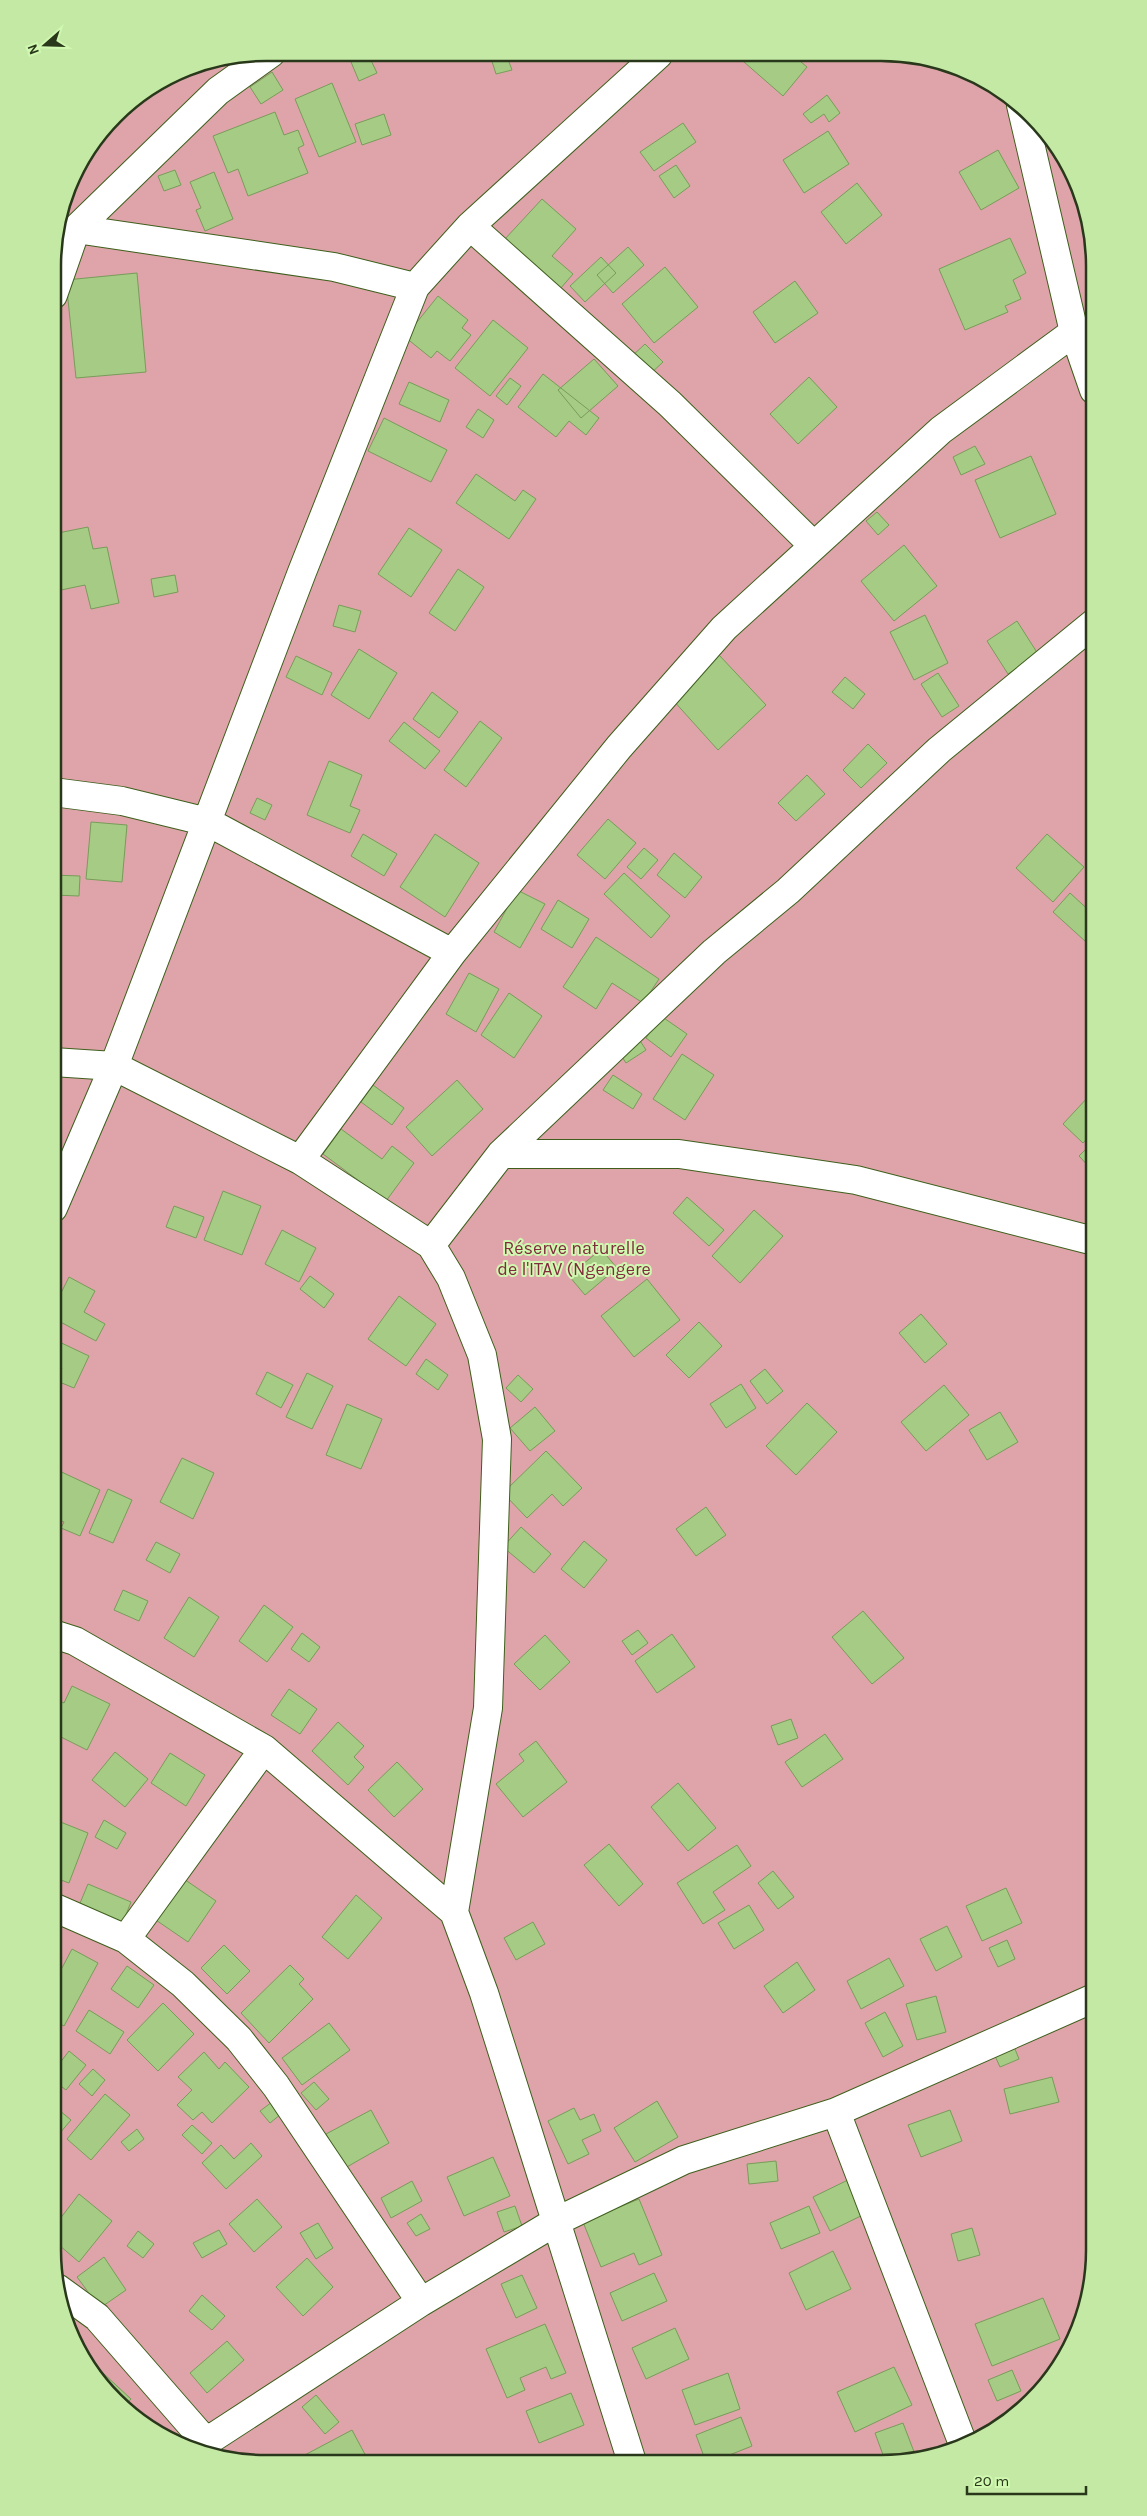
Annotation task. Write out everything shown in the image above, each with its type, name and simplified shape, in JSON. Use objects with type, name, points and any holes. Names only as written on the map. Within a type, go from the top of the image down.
[{"type":"street","points":[[61,1189],[114,1066],[302,572],[415,287],[470,226],[651,61]]},
{"type":"street","points":[[61,272],[76,229],[218,91],[258,62]]},
{"type":"street","points":[[1024,120],[1074,332],[1086,367]]},
{"type":"street","points":[[470,226],[670,404],[814,546]]},
{"type":"street","points":[[76,229],[334,267],[415,287]]},
{"type":"street","points":[[300,1160],[452,953],[619,747],[724,628],[941,430],[1074,332]]},
{"type":"street","points":[[431,1245],[501,1154],[714,952],[788,891],[939,750],[1086,630]]},
{"type":"street","points":[[61,793],[122,801],[208,822],[452,953]]},
{"type":"street","points":[[61,1063],[114,1066],[300,1160],[431,1245],[451,1278],[482,1355],[497,1439],[488,1708],[454,1912]]},
{"type":"street","points":[[501,1154],[679,1154],[856,1180],[1086,1239]]},
{"type":"street","points":[[61,1637],[75,1641],[264,1749],[454,1912],[484,1993],[630,2455]]},
{"type":"street","points":[[126,1939],[264,1749]]},
{"type":"street","points":[[61,1911],[126,1939],[183,1984],[239,2038],[276,2086],[421,2302]]},
{"type":"street","points":[[203,2445],[421,2302],[557,2221],[684,2160],[836,2112],[1086,2002]]},
{"type":"street","points":[[836,2112],[961,2438]]},
{"type":"street","points":[[66,2294],[97,2317],[199,2444]]},
{"type":"green space","name":"Réserve naturelle de l'ITAV (Ngengere","points":[[881,61],[921,65],[947,72],[971,82],[995,96],[1026,121],[1051,152],[1065,176],[1079,213],[1084,239],[1086,266],[1086,2250],[1082,2290],[1075,2316],[1065,2340],[1043,2375],[1026,2395],[995,2420],[971,2434],[934,2448],[908,2453],[881,2455],[266,2455],[226,2451],[200,2444],[176,2434],[152,2420],[121,2395],[96,2364],[82,2340],[68,2303],[63,2277],[61,2250],[61,266],[63,239],[68,213],[82,176],[96,152],[121,121],[152,96],[176,82],[213,68],[253,62]]},
{"type":"building","points":[[371,61],[377,73],[359,81],[351,62]]},
{"type":"building","points":[[492,61],[509,61],[512,70],[496,74]]},
{"type":"building","points":[[743,61],[800,61],[807,67],[783,96]]},
{"type":"building","points":[[272,72],[283,90],[261,104],[250,87]]},
{"type":"building","points":[[332,83],[356,142],[319,157],[295,99]]},
{"type":"building","points":[[827,95],[840,113],[829,122],[824,114],[811,123],[803,114]]},
{"type":"building","points":[[275,112],[284,135],[298,130],[304,145],[298,148],[308,173],[248,196],[238,169],[228,173],[213,136]]},
{"type":"building","points":[[384,114],[391,135],[362,145],[355,124]]},
{"type":"building","points":[[683,123],[696,142],[654,171],[640,152]]},
{"type":"building","points":[[828,131],[849,164],[804,193],[783,160]]},
{"type":"building","points":[[998,150],[1019,188],[981,210],[959,172]]},
{"type":"building","points":[[676,165],[690,186],[674,198],[659,176]]},
{"type":"building","points":[[175,170],[181,185],[164,191],[158,176]]},
{"type":"building","points":[[214,172],[233,219],[205,231],[196,210],[201,208],[190,182]]},
{"type":"building","points":[[857,183],[882,215],[846,244],[821,212]]},
{"type":"building","points":[[542,199],[576,229],[552,256],[573,274],[560,289],[505,239]]},
{"type":"building","points":[[1010,238],[1026,273],[1013,280],[1021,299],[1005,306],[1008,312],[965,330],[939,269]]},
{"type":"building","points":[[628,247],[644,265],[613,293],[597,275]]},
{"type":"building","points":[[601,257],[616,273],[585,302],[570,286]]},
{"type":"building","points":[[665,267],[698,307],[654,343],[622,304]]},
{"type":"building","points":[[137,273],[146,372],[76,378],[66,280]]},
{"type":"building","points":[[795,281],[818,313],[775,343],[753,312]]},
{"type":"building","points":[[438,296],[468,320],[462,328],[471,335],[450,361],[437,351],[431,358],[405,337]]},
{"type":"building","points":[[493,320],[528,348],[490,396],[455,368]]},
{"type":"building","points":[[645,344],[663,362],[649,375],[631,357]]},
{"type":"building","points":[[594,359],[618,386],[581,418],[558,390]]},
{"type":"building","points":[[543,374],[599,418],[586,435],[569,421],[556,437],[518,407]]},
{"type":"building","points":[[809,377],[837,407],[798,444],[770,414]]},
{"type":"building","points":[[510,378],[521,386],[507,405],[496,396]]},
{"type":"building","points":[[409,382],[449,400],[440,422],[399,404]]},
{"type":"building","points":[[478,409],[494,420],[483,438],[466,427]]},
{"type":"building","points":[[384,418],[447,450],[431,482],[368,451]]},
{"type":"building","points":[[975,446],[985,464],[961,475],[953,457]]},
{"type":"building","points":[[1031,456],[1056,514],[1000,538],[975,480]]},
{"type":"building","points":[[476,474],[515,501],[523,490],[536,499],[509,539],[456,503]]},
{"type":"building","points":[[877,512],[889,525],[878,535],[866,521]]},
{"type":"building","points":[[88,527],[93,549],[107,547],[119,603],[91,609],[85,585],[61,590],[61,532]]},
{"type":"building","points":[[409,528],[442,550],[411,597],[378,574]]},
{"type":"building","points":[[904,545],[937,586],[894,621],[861,581]]},
{"type":"building","points":[[458,569],[484,587],[455,631],[429,613]]},
{"type":"building","points":[[175,575],[178,592],[154,597],[151,579]]},
{"type":"building","points":[[339,605],[361,611],[355,632],[333,626]]},
{"type":"building","points":[[925,615],[948,663],[914,680],[890,632]]},
{"type":"building","points":[[1017,621],[1038,654],[1008,674],[987,641]]},
{"type":"building","points":[[359,649],[397,673],[369,719],[331,695]]},
{"type":"building","points":[[719,655],[766,705],[718,750],[672,699]]},
{"type":"building","points":[[296,656],[332,673],[322,695],[286,677]]},
{"type":"building","points":[[938,673],[959,706],[942,717],[921,684]]},
{"type":"building","points":[[845,677],[865,694],[853,709],[832,692]]},
{"type":"building","points":[[432,692],[458,712],[439,738],[413,719]]},
{"type":"building","points":[[480,721],[502,738],[466,787],[444,770]]},
{"type":"building","points":[[404,722],[440,751],[425,769],[389,741]]},
{"type":"building","points":[[868,744],[887,763],[861,788],[843,770]]},
{"type":"building","points":[[329,761],[362,775],[350,806],[360,810],[350,833],[307,815]]},
{"type":"building","points":[[807,775],[825,794],[796,821],[778,803]]},
{"type":"building","points":[[257,798],[272,805],[265,820],[250,813]]},
{"type":"building","points":[[608,819],[636,843],[605,879],[577,855]]},
{"type":"building","points":[[91,822],[127,825],[122,882],[86,879]]},
{"type":"building","points":[[363,834],[397,854],[384,876],[351,856]]},
{"type":"building","points":[[435,834],[479,863],[445,917],[400,887]]},
{"type":"building","points":[[1047,834],[1084,867],[1053,902],[1016,868]]},
{"type":"building","points":[[644,848],[658,860],[641,879],[627,867]]},
{"type":"building","points":[[674,853],[702,877],[685,898],[657,875]]},
{"type":"building","points":[[624,873],[670,916],[651,938],[604,894]]},
{"type":"building","points":[[61,875],[80,876],[79,896],[61,895]]},
{"type":"building","points":[[517,890],[545,904],[520,948],[494,932]]},
{"type":"building","points":[[1070,893],[1086,908],[1085,941],[1053,912]]},
{"type":"building","points":[[558,900],[589,919],[572,948],[541,929]]},
{"type":"building","points":[[596,937],[659,979],[643,1003],[612,983],[596,1009],[563,987]]},
{"type":"building","points":[[469,973],[499,989],[476,1032],[446,1014]]},
{"type":"building","points":[[509,993],[542,1016],[514,1058],[481,1035]]},
{"type":"building","points":[[661,1016],[687,1034],[671,1057],[646,1038]]},
{"type":"building","points":[[637,1036],[646,1050],[626,1063],[617,1049]]},
{"type":"building","points":[[682,1054],[714,1075],[685,1120],[653,1099]]},
{"type":"building","points":[[613,1075],[642,1094],[633,1109],[603,1090]]},
{"type":"building","points":[[457,1080],[483,1109],[432,1156],[406,1127]]},
{"type":"building","points":[[373,1085],[404,1108],[392,1125],[361,1102]]},
{"type":"building","points":[[1086,1099],[1086,1140],[1083,1143],[1063,1124]]},
{"type":"building","points":[[341,1129],[382,1159],[392,1146],[414,1163],[386,1201],[323,1154]]},
{"type":"building","points":[[1086,1149],[1086,1163],[1079,1156]]},
{"type":"building","points":[[223,1191],[261,1206],[242,1255],[204,1240]]},
{"type":"building","points":[[687,1197],[724,1230],[709,1246],[673,1213]]},
{"type":"building","points":[[174,1206],[204,1217],[196,1238],[166,1227]]},
{"type":"building","points":[[754,1210],[783,1236],[740,1283],[712,1256]]},
{"type":"building","points":[[282,1230],[316,1248],[299,1282],[265,1264]]},
{"type":"building","points":[[601,1249],[617,1268],[585,1295],[569,1276]]},
{"type":"building","points":[[310,1276],[334,1294],[324,1308],[300,1289]]},
{"type":"building","points":[[69,1277],[95,1291],[84,1312],[105,1324],[96,1341],[61,1322],[61,1293]]},
{"type":"building","points":[[647,1279],[680,1320],[634,1357],[601,1316]]},
{"type":"building","points":[[399,1296],[436,1324],[406,1366],[368,1339]]},
{"type":"building","points":[[921,1314],[947,1344],[925,1363],[899,1333]]},
{"type":"building","points":[[699,1322],[722,1346],[689,1378],[666,1355]]},
{"type":"building","points":[[61,1343],[89,1356],[74,1388],[61,1383]]},
{"type":"building","points":[[426,1359],[448,1375],[438,1390],[416,1374]]},
{"type":"building","points":[[765,1369],[783,1391],[767,1404],[750,1381]]},
{"type":"building","points":[[267,1372],[293,1385],[281,1408],[256,1394]]},
{"type":"building","points":[[307,1373],[333,1386],[312,1429],[286,1417]]},
{"type":"building","points":[[518,1375],[533,1389],[521,1402],[506,1388]]},
{"type":"building","points":[[741,1384],[756,1408],[726,1428],[710,1404]]},
{"type":"building","points":[[944,1385],[969,1415],[926,1451],[901,1422]]},
{"type":"building","points":[[807,1403],[837,1432],[796,1475],[766,1446]]},
{"type":"building","points":[[347,1404],[382,1419],[361,1469],[326,1455]]},
{"type":"building","points":[[535,1407],[555,1431],[530,1451],[510,1428]]},
{"type":"building","points":[[1000,1412],[1018,1442],[987,1460],[969,1430]]},
{"type":"building","points":[[546,1451],[582,1488],[563,1506],[552,1494],[527,1518],[503,1493]]},
{"type":"building","points":[[182,1458],[214,1473],[193,1519],[160,1502]]},
{"type":"building","points":[[61,1472],[100,1490],[80,1536],[61,1528],[64,1522],[61,1521]]},
{"type":"building","points":[[108,1489],[132,1500],[113,1543],[89,1533]]},
{"type":"building","points":[[706,1507],[726,1535],[696,1556],[676,1529]]},
{"type":"building","points":[[521,1527],[551,1554],[534,1573],[503,1547]]},
{"type":"building","points":[[584,1541],[607,1560],[584,1588],[561,1569]]},
{"type":"building","points":[[156,1542],[180,1554],[170,1573],[146,1560]]},
{"type":"building","points":[[123,1590],[148,1601],[139,1621],[114,1610]]},
{"type":"building","points":[[189,1597],[219,1617],[194,1657],[164,1638]]},
{"type":"building","points":[[264,1605],[293,1627],[267,1662],[239,1641]]},
{"type":"building","points":[[863,1611],[904,1658],[872,1684],[832,1637]]},
{"type":"building","points":[[638,1630],[648,1643],[632,1655],[622,1641]]},
{"type":"building","points":[[302,1633],[320,1647],[309,1662],[291,1649]]},
{"type":"building","points":[[672,1634],[695,1667],[657,1693],[635,1661]]},
{"type":"building","points":[[545,1635],[570,1662],[540,1690],[514,1664]]},
{"type":"building","points":[[72,1686],[110,1704],[87,1750],[61,1737],[61,1702],[64,1703]]},
{"type":"building","points":[[289,1689],[317,1709],[300,1734],[271,1715]]},
{"type":"building","points":[[791,1719],[798,1738],[778,1745],[771,1726]]},
{"type":"building","points":[[338,1722],[364,1746],[354,1757],[364,1767],[348,1785],[312,1751]]},
{"type":"building","points":[[825,1734],[843,1759],[802,1787],[785,1762]]},
{"type":"building","points":[[536,1741],[567,1782],[523,1817],[496,1784],[524,1761],[519,1754]]},
{"type":"building","points":[[115,1752],[148,1779],[125,1807],[92,1780]]},
{"type":"building","points":[[170,1753],[205,1775],[186,1806],[151,1783]]},
{"type":"building","points":[[397,1762],[423,1789],[394,1817],[368,1790]]},
{"type":"building","points":[[678,1783],[716,1828],[688,1851],[651,1807]]},
{"type":"building","points":[[104,1820],[126,1833],[117,1849],[95,1837]]},
{"type":"building","points":[[61,1822],[88,1833],[69,1883],[61,1880]]},
{"type":"building","points":[[609,1844],[643,1884],[619,1906],[584,1865]]},
{"type":"building","points":[[737,1845],[751,1866],[713,1892],[725,1910],[703,1924],[677,1883]]},
{"type":"building","points":[[773,1871],[794,1897],[778,1909],[758,1883]]},
{"type":"building","points":[[181,1877],[216,1901],[188,1942],[153,1918]]},
{"type":"building","points":[[88,1884],[131,1902],[121,1927],[78,1908]]},
{"type":"building","points":[[1006,1888],[1022,1923],[982,1941],[966,1906]]},
{"type":"building","points":[[356,1895],[382,1918],[348,1959],[322,1937]]},
{"type":"building","points":[[749,1905],[764,1930],[734,1949],[718,1923]]},
{"type":"building","points":[[533,1922],[545,1944],[516,1960],[504,1938]]},
{"type":"building","points":[[947,1926],[962,1957],[936,1971],[920,1939]]},
{"type":"building","points":[[1007,1940],[1015,1959],[998,1967],[989,1948]]},
{"type":"building","points":[[224,1945],[250,1971],[227,1994],[201,1968]]},
{"type":"building","points":[[72,1949],[98,1963],[64,2026],[61,2024],[61,1970]]},
{"type":"building","points":[[889,1958],[904,1986],[861,2009],[847,1981]]},
{"type":"building","points":[[797,1962],[815,1990],[783,2013],[764,1986]]},
{"type":"building","points":[[290,1965],[304,1979],[299,1984],[313,1999],[269,2043],[241,2013]]},
{"type":"building","points":[[127,1966],[154,1985],[138,2008],[111,1989]]},
{"type":"building","points":[[936,1996],[946,2032],[917,2040],[906,2004]]},
{"type":"building","points":[[163,2003],[194,2034],[158,2071],[127,2040]]},
{"type":"building","points":[[89,2010],[124,2032],[110,2054],[76,2031]]},
{"type":"building","points":[[885,2012],[903,2046],[883,2057],[865,2023]]},
{"type":"building","points":[[329,2023],[350,2050],[302,2085],[282,2058]]},
{"type":"building","points":[[1011,2039],[1019,2059],[1000,2067],[991,2047]]},
{"type":"building","points":[[69,2051],[86,2065],[66,2090],[61,2086],[61,2062]]},
{"type":"building","points":[[204,2052],[219,2069],[225,2062],[249,2087],[212,2123],[202,2112],[193,2120],[177,2105],[192,2090],[178,2077]]},
{"type":"building","points":[[93,2069],[105,2080],[92,2096],[79,2084]]},
{"type":"building","points":[[1052,2077],[1059,2102],[1010,2114],[1004,2089]]},
{"type":"building","points":[[314,2082],[329,2099],[316,2110],[301,2093]]},
{"type":"building","points":[[105,2094],[130,2115],[91,2160],[67,2139]]},
{"type":"building","points":[[657,2101],[678,2137],[635,2162],[614,2128]]},
{"type":"building","points":[[272,2102],[281,2114],[270,2123],[260,2111]]},
{"type":"building","points":[[574,2108],[580,2120],[594,2114],[601,2131],[582,2140],[589,2154],[568,2164],[548,2121]]},
{"type":"building","points":[[371,2110],[389,2143],[345,2168],[326,2134]]},
{"type":"building","points":[[950,2110],[962,2141],[921,2157],[908,2125]]},
{"type":"building","points":[[61,2112],[71,2120],[61,2132]]},
{"type":"building","points":[[192,2125],[212,2143],[202,2154],[182,2135]]},
{"type":"building","points":[[137,2129],[144,2139],[129,2151],[121,2142]]},
{"type":"building","points":[[251,2143],[262,2156],[226,2189],[202,2163],[221,2145],[234,2159]]},
{"type":"building","points":[[493,2157],[510,2196],[464,2216],[447,2177]]},
{"type":"building","points":[[776,2161],[778,2181],[749,2184],[747,2164]]},
{"type":"building","points":[[852,2178],[869,2212],[830,2231],[813,2197]]},
{"type":"building","points":[[412,2181],[422,2201],[391,2218],[381,2198]]},
{"type":"building","points":[[79,2194],[112,2221],[79,2262],[61,2247],[61,2218]]},
{"type":"building","points":[[257,2199],[282,2227],[254,2252],[229,2224]]},
{"type":"building","points":[[639,2199],[662,2255],[639,2265],[634,2253],[601,2267],[583,2222]]},
{"type":"building","points":[[515,2206],[522,2226],[504,2232],[497,2212]]},
{"type":"building","points":[[809,2206],[820,2233],[781,2249],[770,2223]]},
{"type":"building","points":[[421,2214],[430,2229],[416,2236],[407,2223]]},
{"type":"building","points":[[318,2223],[333,2248],[316,2259],[300,2233]]},
{"type":"building","points":[[972,2228],[980,2255],[958,2261],[951,2234]]},
{"type":"building","points":[[219,2230],[227,2244],[202,2258],[193,2243]]},
{"type":"building","points":[[138,2231],[154,2244],[143,2258],[127,2246]]},
{"type":"building","points":[[833,2251],[851,2289],[806,2310],[789,2273]]},
{"type":"building","points":[[104,2257],[126,2290],[100,2308],[77,2277]]},
{"type":"building","points":[[307,2258],[333,2287],[303,2316],[276,2287]]},
{"type":"building","points":[[654,2273],[667,2301],[622,2321],[610,2293]]},
{"type":"building","points":[[522,2275],[537,2308],[516,2318],[501,2284]]},
{"type":"building","points":[[202,2295],[225,2316],[212,2330],[189,2311]]},
{"type":"building","points":[[1043,2298],[1060,2339],[992,2366],[975,2324]]},
{"type":"building","points":[[545,2324],[566,2373],[551,2379],[546,2367],[520,2378],[525,2390],[507,2398],[486,2349]]},
{"type":"building","points":[[675,2328],[689,2359],[646,2379],[632,2348]]},
{"type":"building","points":[[227,2341],[244,2360],[207,2393],[190,2373]]},
{"type":"building","points":[[894,2367],[912,2405],[855,2432],[837,2392]]},
{"type":"building","points":[[1012,2370],[1021,2391],[997,2401],[988,2380]]},
{"type":"building","points":[[103,2373],[131,2399],[129,2402],[121,2395]]},
{"type":"building","points":[[728,2373],[740,2409],[695,2425],[682,2390]]},
{"type":"building","points":[[571,2393],[584,2425],[539,2443],[526,2411]]},
{"type":"building","points":[[316,2395],[339,2422],[325,2434],[302,2407]]},
{"type":"building","points":[[741,2417],[752,2446],[730,2455],[703,2455],[696,2435]]},
{"type":"building","points":[[903,2423],[914,2452],[883,2455],[875,2433]]},
{"type":"building","points":[[352,2430],[365,2455],[305,2455]]}]
